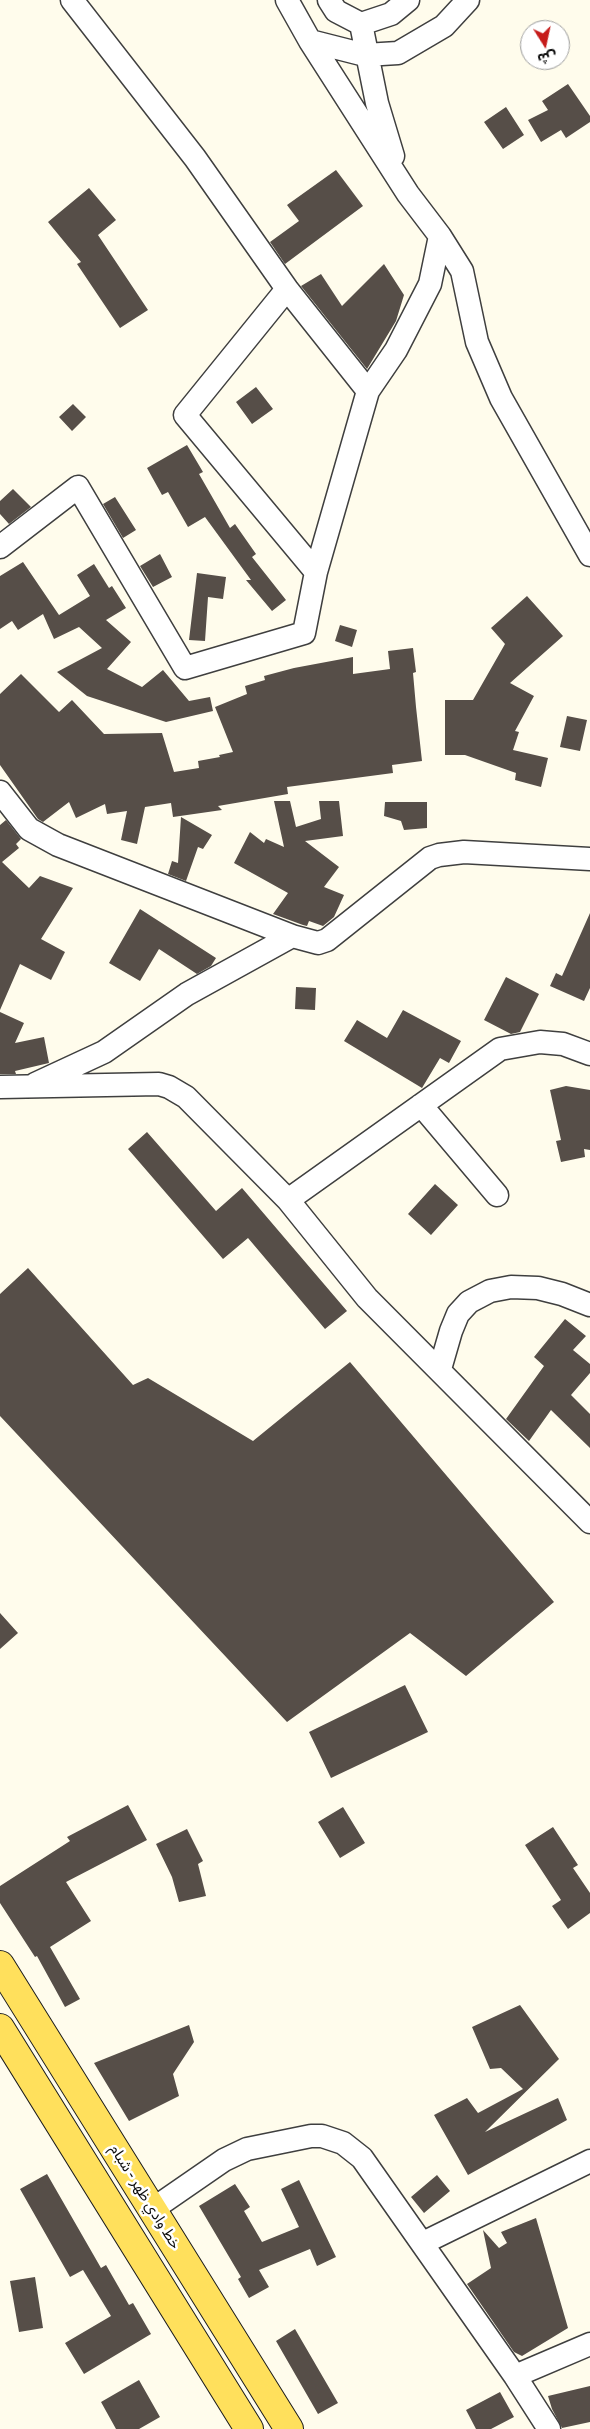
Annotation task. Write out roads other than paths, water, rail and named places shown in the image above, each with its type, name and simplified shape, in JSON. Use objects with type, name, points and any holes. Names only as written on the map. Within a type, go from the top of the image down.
[{"type":"main road","name":"خط وادي ظهر - شبام","points":[[0,1965],[289,2429]]},
{"type":"main road","points":[[4,2044],[249,2429]]},
{"type":"street","points":[[72,0],[195,158],[287,289],[368,391]]},
{"type":"street","points":[[287,0],[310,41],[408,194],[440,236],[462,271],[477,342],[501,398],[590,555]]},
{"type":"street","points":[[329,0],[336,11],[361,24],[391,14],[408,0]]},
{"type":"street","points":[[310,41],[365,55],[398,53],[444,26],[468,0]]},
{"type":"street","points":[[361,24],[365,55],[387,142],[408,194]]},
{"type":"street","points":[[0,547],[78,487],[185,668],[304,633],[316,572],[368,391],[396,350],[430,284],[440,236]]},
{"type":"street","points":[[287,289],[186,415],[316,572]]},
{"type":"street","points":[[0,792],[29,829],[58,845],[292,936],[318,943],[327,940],[430,858],[439,855],[464,852],[590,859]]},
{"type":"street","points":[[28,1087],[104,1052],[187,994],[292,936]]},
{"type":"street","points":[[288,1200],[500,1049],[540,1042],[563,1044],[590,1054]]},
{"type":"street","points":[[0,1087],[148,1084],[169,1087],[186,1098],[288,1200],[367,1298],[440,1369],[590,1522]]},
{"type":"street","points":[[421,1105],[497,1195]]},
{"type":"street","points":[[440,1369],[458,1314],[469,1302],[490,1291],[511,1287],[538,1288],[562,1294],[590,1305]]},
{"type":"street","points":[[153,2209],[236,2153],[247,2149],[300,2138],[322,2136],[343,2143],[362,2158],[515,2376],[549,2429]]},
{"type":"street","points":[[423,2243],[590,2161]]},
{"type":"street","points":[[515,2376],[590,2344]]}]
